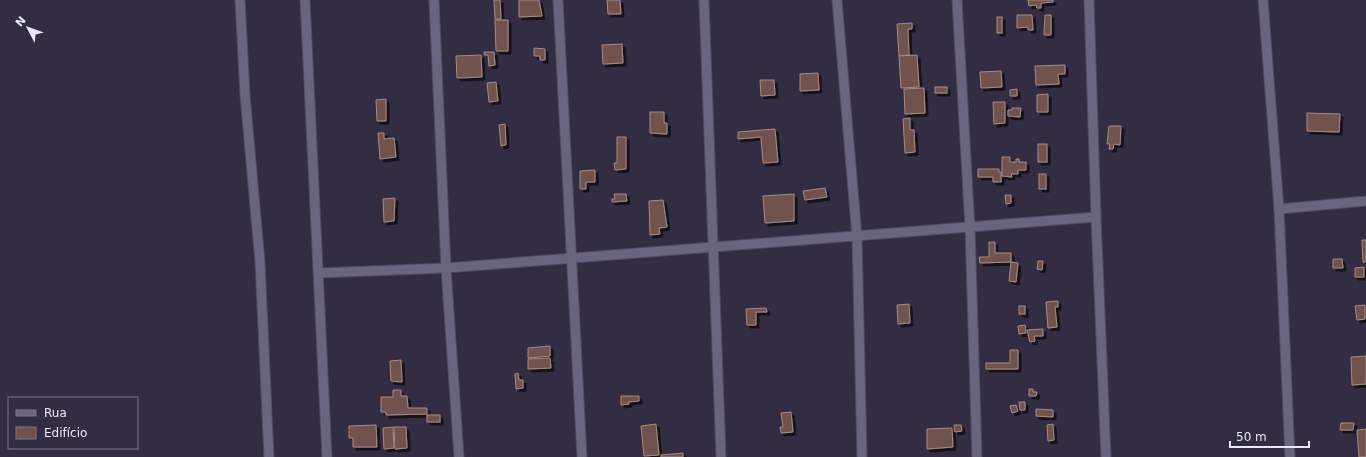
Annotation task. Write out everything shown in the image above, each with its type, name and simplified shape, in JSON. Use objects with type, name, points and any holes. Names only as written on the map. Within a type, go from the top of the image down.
[{"type":"street","points":[[240,0],[245,95],[260,262],[269,457]]},
{"type":"street","points":[[305,0],[327,457]]},
{"type":"street","points":[[434,0],[446,268],[458,457]]},
{"type":"street","points":[[558,0],[573,258],[582,457]]},
{"type":"street","points":[[704,0],[721,457]]},
{"type":"street","points":[[837,0],[858,236],[862,457]]},
{"type":"street","points":[[957,0],[970,228],[977,457]]},
{"type":"street","points":[[1090,0],[1096,217],[1106,457]]},
{"type":"street","points":[[1263,0],[1279,209],[1290,457]]},
{"type":"street","points":[[1279,209],[1366,201]]},
{"type":"street","points":[[318,273],[446,268],[1096,217]]},
{"type":"building","points":[[494,0],[500,0],[501,19],[495,19]]},
{"type":"building","points":[[519,0],[539,0],[542,16],[519,17]]},
{"type":"building","points":[[607,0],[620,0],[621,14],[608,14]]},
{"type":"building","points":[[1028,0],[1053,0],[1053,2],[1041,3],[1041,8],[1037,8],[1036,5],[1029,6]]},
{"type":"building","points":[[1017,15],[1032,15],[1033,30],[1028,30],[1028,27],[1017,28]]},
{"type":"building","points":[[1045,15],[1051,15],[1051,35],[1044,35]]},
{"type":"building","points":[[997,17],[1002,17],[1002,33],[997,33]]},
{"type":"building","points":[[495,20],[508,20],[508,51],[496,51]]},
{"type":"building","points":[[912,23],[912,29],[908,29],[909,55],[899,56],[897,24]]},
{"type":"building","points":[[622,44],[623,63],[603,64],[602,45]]},
{"type":"building","points":[[534,48],[545,49],[545,60],[540,60],[540,56],[534,56]]},
{"type":"building","points":[[484,52],[494,52],[495,65],[489,66],[488,55],[484,55]]},
{"type":"building","points":[[481,55],[482,77],[457,78],[456,56]]},
{"type":"building","points":[[917,55],[919,87],[901,88],[899,56]]},
{"type":"building","points":[[1065,65],[1065,74],[1058,74],[1059,84],[1036,85],[1035,66]]},
{"type":"building","points":[[1001,71],[1002,87],[981,88],[980,72]]},
{"type":"building","points":[[818,73],[819,90],[800,91],[800,74]]},
{"type":"building","points":[[760,80],[774,80],[775,95],[761,96]]},
{"type":"building","points":[[496,82],[498,101],[489,102],[487,83]]},
{"type":"building","points":[[935,87],[947,87],[947,93],[935,93]]},
{"type":"building","points":[[924,88],[925,113],[905,114],[904,89]]},
{"type":"building","points":[[1017,89],[1017,96],[1010,96],[1010,90]]},
{"type":"building","points":[[1048,94],[1048,112],[1037,112],[1037,95]]},
{"type":"building","points":[[386,99],[386,121],[377,121],[376,100]]},
{"type":"building","points":[[993,102],[1005,102],[1005,123],[994,124]]},
{"type":"building","points":[[1012,108],[1021,108],[1020,117],[1008,116],[1008,110],[1012,110]]},
{"type":"building","points":[[650,112],[664,112],[664,123],[667,123],[667,134],[650,133]]},
{"type":"building","points":[[1307,113],[1340,114],[1339,132],[1307,131]]},
{"type":"building","points":[[910,118],[910,130],[914,130],[915,152],[905,153],[903,119]]},
{"type":"building","points":[[505,124],[506,145],[501,146],[499,125]]},
{"type":"building","points":[[1109,126],[1121,126],[1120,145],[1114,144],[1113,149],[1109,149],[1110,144],[1107,144]]},
{"type":"building","points":[[775,129],[778,162],[763,163],[761,137],[738,139],[738,132]]},
{"type":"building","points":[[378,133],[384,133],[384,139],[394,138],[396,157],[380,159]]},
{"type":"building","points":[[617,137],[626,137],[626,169],[615,170],[614,163],[617,163]]},
{"type":"building","points":[[1038,144],[1047,144],[1047,162],[1038,162]]},
{"type":"building","points":[[1002,157],[1010,157],[1010,162],[1016,162],[1016,159],[1019,159],[1019,162],[1026,162],[1026,170],[1018,170],[1018,174],[1011,174],[1012,177],[1002,176]]},
{"type":"building","points":[[978,169],[999,169],[999,172],[1001,172],[1001,182],[993,182],[993,177],[978,177]]},
{"type":"building","points":[[595,170],[595,182],[586,182],[586,189],[580,189],[580,171]]},
{"type":"building","points":[[1039,174],[1046,174],[1046,189],[1039,189]]},
{"type":"building","points":[[825,188],[827,197],[805,200],[803,191]]},
{"type":"building","points":[[614,194],[626,194],[627,201],[612,202],[612,199],[615,199]]},
{"type":"building","points":[[794,194],[794,221],[765,223],[763,196]]},
{"type":"building","points":[[1005,195],[1011,195],[1011,203],[1006,204]]},
{"type":"building","points":[[395,198],[394,221],[384,222],[383,199]]},
{"type":"building","points":[[663,200],[667,227],[659,228],[660,234],[650,235],[649,201]]},
{"type":"building","points":[[1362,240],[1366,240],[1366,262],[1363,262]]},
{"type":"building","points":[[989,242],[995,242],[995,253],[1011,253],[1011,262],[980,263],[979,257],[989,257]]},
{"type":"building","points":[[1333,259],[1342,259],[1343,268],[1333,268]]},
{"type":"building","points":[[1038,261],[1043,261],[1042,270],[1037,269]]},
{"type":"building","points":[[1011,262],[1018,263],[1016,282],[1009,281]]},
{"type":"building","points":[[1364,267],[1364,277],[1355,277],[1355,268]]},
{"type":"building","points":[[1058,301],[1058,307],[1055,307],[1057,327],[1048,328],[1046,302]]},
{"type":"building","points":[[909,304],[910,323],[898,324],[897,305]]},
{"type":"building","points":[[1365,305],[1365,319],[1357,320],[1355,306]]},
{"type":"building","points":[[1019,306],[1025,306],[1025,314],[1019,314]]},
{"type":"building","points":[[766,308],[767,312],[756,312],[756,325],[747,325],[746,309]]},
{"type":"building","points":[[1025,325],[1026,333],[1019,334],[1018,326]]},
{"type":"building","points":[[1043,329],[1043,336],[1034,336],[1035,341],[1030,342],[1027,330]]},
{"type":"building","points":[[550,346],[550,356],[528,358],[528,348]]},
{"type":"building","points":[[1010,350],[1018,350],[1018,369],[986,369],[986,363],[1010,363]]},
{"type":"building","points":[[1366,356],[1366,384],[1352,385],[1351,357]]},
{"type":"building","points":[[550,358],[551,368],[528,369],[528,359]]},
{"type":"building","points":[[401,360],[402,382],[391,381],[390,361]]},
{"type":"building","points":[[518,373],[519,380],[523,380],[523,388],[516,389],[515,374]]},
{"type":"building","points":[[1029,389],[1033,389],[1033,392],[1037,392],[1036,396],[1029,396]]},
{"type":"building","points":[[393,390],[401,390],[401,396],[407,396],[408,408],[427,408],[427,414],[386,415],[386,412],[381,412],[381,397],[393,397]]},
{"type":"building","points":[[621,396],[639,396],[639,401],[628,402],[629,404],[621,405]]},
{"type":"building","points":[[1019,402],[1025,402],[1025,410],[1020,410]]},
{"type":"building","points":[[1016,405],[1018,411],[1012,413],[1010,406]]},
{"type":"building","points":[[1036,409],[1053,410],[1053,417],[1036,416]]},
{"type":"building","points":[[791,412],[793,432],[781,433],[780,427],[783,427],[781,413]]},
{"type":"building","points":[[427,415],[440,415],[440,422],[427,422]]},
{"type":"building","points":[[1341,423],[1354,423],[1353,430],[1340,430]]},
{"type":"building","points":[[656,424],[659,455],[644,456],[641,426]]},
{"type":"building","points":[[1053,424],[1054,440],[1048,441],[1047,425]]},
{"type":"building","points":[[376,425],[377,447],[353,447],[353,438],[349,438],[349,426]]},
{"type":"building","points":[[954,425],[961,425],[962,431],[955,432]]},
{"type":"building","points":[[393,427],[394,448],[384,449],[383,428]]},
{"type":"building","points":[[394,427],[406,427],[407,448],[395,449]]},
{"type":"building","points":[[952,428],[953,447],[927,449],[927,429]]},
{"type":"building","points":[[1366,429],[1366,457],[1359,457],[1357,430]]},
{"type":"building","points":[[683,453],[683,457],[661,457],[661,455]]}]
